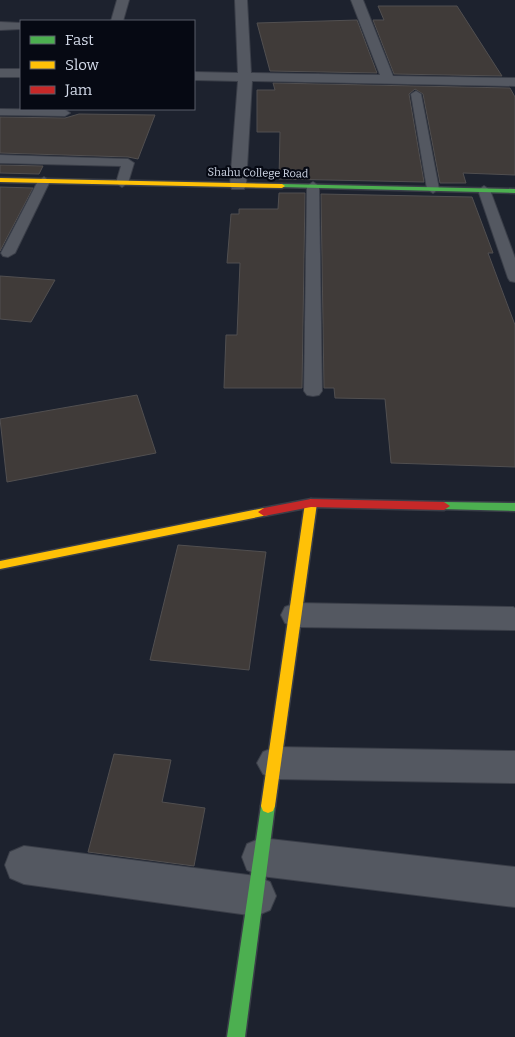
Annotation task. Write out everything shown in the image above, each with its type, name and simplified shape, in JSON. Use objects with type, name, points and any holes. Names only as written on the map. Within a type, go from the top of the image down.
[{"type":"street","points":[[117,20],[123,0]]},
{"type":"street","points":[[238,185],[245,77],[241,0]]},
{"type":"street","points":[[357,0],[388,79]]},
{"type":"street","points":[[0,26],[20,26]]},
{"type":"street","points":[[0,73],[20,73]]},
{"type":"street","points":[[195,76],[515,82]]},
{"type":"street","name":"Shahu College Road","points":[[0,180],[515,191]]},
{"type":"street","points":[[0,565],[311,503],[515,507]]},
{"type":"street","points":[[236,1037],[311,503]]},
{"type":"street","points":[[296,615],[513,619]]},
{"type":"street","points":[[275,763],[515,767]]},
{"type":"street","points":[[262,857],[515,886]]},
{"type":"street","points":[[24,865],[256,896]]},
{"type":"lane","points":[[416,94],[433,189]]},
{"type":"lane","points":[[0,112],[65,113]]},
{"type":"lane","points":[[0,159],[128,163],[122,183]]},
{"type":"lane","points":[[8,253],[44,181]]},
{"type":"lane","points":[[312,391],[313,186]]},
{"type":"lane","points":[[484,190],[515,278]]},
{"type":"building","points":[[378,6],[457,6],[502,76],[394,74],[373,20],[384,20]]},
{"type":"building","points":[[357,20],[377,73],[270,71],[257,23]]},
{"type":"building","points":[[273,83],[510,88],[515,97],[515,175],[463,173],[466,183],[440,183],[423,94],[415,89],[409,94],[424,182],[279,179],[280,132],[257,132],[257,90],[275,90]]},
{"type":"building","points":[[79,114],[155,115],[138,159],[128,157],[0,153],[0,117],[65,118]]},
{"type":"building","points":[[0,165],[43,166],[39,174],[0,173]]},
{"type":"building","points":[[0,187],[33,188],[0,251]]},
{"type":"building","points":[[279,193],[305,193],[302,388],[224,388],[226,335],[237,335],[240,263],[227,263],[231,214],[239,214],[239,209],[278,209]]},
{"type":"building","points":[[321,194],[472,197],[493,253],[488,253],[515,325],[515,467],[391,463],[385,399],[335,398],[334,388],[324,388]]},
{"type":"building","points":[[0,276],[55,280],[31,322],[0,319]]},
{"type":"building","points":[[137,395],[156,453],[7,482],[0,419]]},
{"type":"building","points":[[178,545],[266,552],[249,670],[150,660]]},
{"type":"building","points":[[114,754],[171,760],[162,802],[205,808],[194,866],[88,852]]},
{"type":"traffic: fast","points":[[282,186],[515,191]]},
{"type":"traffic: fast","points":[[444,506],[515,507]]},
{"type":"traffic: fast","points":[[236,1037],[268,806]]},
{"type":"traffic: slow","points":[[0,180],[282,186]]},
{"type":"traffic: slow","points":[[268,806],[311,503]]},
{"type":"traffic: slow","points":[[0,565],[264,512]]},
{"type":"traffic: jam","points":[[264,512],[311,503],[444,506]]}]
